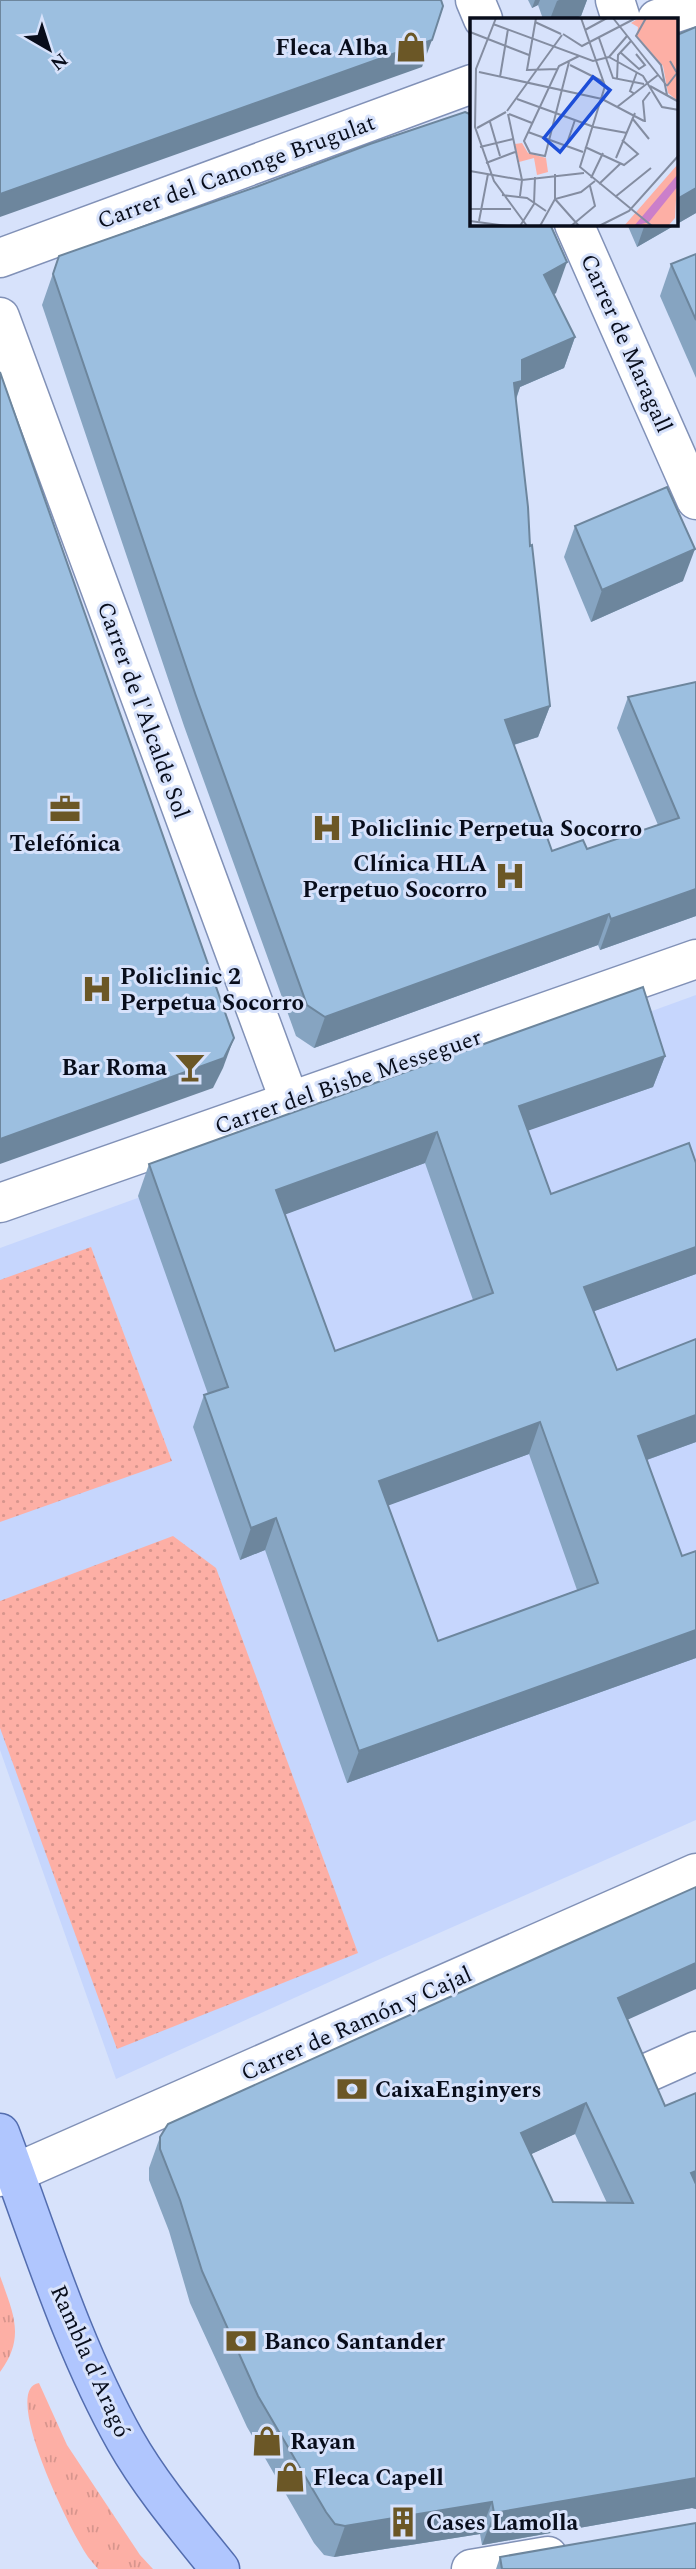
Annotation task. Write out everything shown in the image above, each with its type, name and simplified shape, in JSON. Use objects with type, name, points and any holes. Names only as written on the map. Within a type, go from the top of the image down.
[{"type":"main road","name":"Rambla d'Aragó","points":[[0,2133],[8,2175],[87,2362],[125,2441],[169,2504],[220,2569]]},
{"type":"street","points":[[475,0],[484,18]]},
{"type":"street","points":[[615,0],[621,18]]},
{"type":"street","points":[[660,18],[696,6]]},
{"type":"street","name":"Carrer del Canonge Brugulat","points":[[0,258],[470,85]]},
{"type":"street","name":"Carrer de Maragall","points":[[576,226],[696,500]]},
{"type":"street","name":"Carrer de l'Alcalde Sol","points":[[0,317],[290,1102]]},
{"type":"street","name":"Carrer del Bisbe Messeguer","points":[[0,1203],[696,959]]},
{"type":"street","name":"Carrer de Ramón y Cajal","points":[[8,2175],[696,1873]]},
{"type":"street","points":[[649,2072],[696,2052]]},
{"type":"street","points":[[471,2569],[577,2551]]},
{"type":"shaded area","points":[[696,995],[696,1820],[116,2079],[0,1750],[0,1248]]},
{"type":"green space","points":[[91,1247],[172,1461],[0,1522],[0,1280]]},
{"type":"green space","points":[[173,1536],[216,1568],[358,1953],[117,2049],[0,1728],[0,1601]]},
{"type":"green space","points":[[0,2276],[13,2313],[15,2336],[8,2359],[0,2372]]},
{"type":"green space","points":[[39,2383],[67,2445],[140,2555],[153,2569],[98,2569],[88,2557],[54,2492],[33,2433],[28,2409],[29,2391]]},
{"type":"building","points":[[0,0],[441,0],[443,6],[432,40],[0,194]]},
{"type":"building","points":[[696,27],[696,188],[678,198],[678,35]]},
{"type":"building","points":[[465,112],[470,114],[470,226],[551,226],[567,262],[544,275],[575,337],[522,360],[522,381],[514,383],[530,546],[532,545],[550,706],[505,720],[552,851],[583,840],[587,849],[679,818],[628,697],[696,682],[696,889],[611,919],[609,914],[325,1017],[307,1005],[196,696],[53,274],[59,256]]},
{"type":"building","points":[[696,254],[696,320],[671,264]]},
{"type":"building","points":[[0,372],[234,1038],[224,1058],[0,1139]]},
{"type":"building","points":[[667,487],[695,549],[602,590],[575,526]]},
{"type":"building","points":[[643,987],[665,1056],[519,1106],[551,1194],[689,1143],[696,1163],[696,1247],[584,1287],[617,1370],[696,1339],[696,1415],[638,1436],[682,1556],[696,1551],[696,1630],[359,1751],[276,1518],[251,1528],[204,1395],[228,1387],[149,1164]],"holes":[[[437,1132],[493,1293],[335,1351],[276,1190]],[[540,1422],[598,1583],[438,1641],[379,1481]]]},
{"type":"building","points":[[696,1887],[696,1963],[618,1998],[665,2106],[696,2093],[696,2171],[691,2173],[696,2184],[696,2478],[494,2513],[492,2502],[345,2526],[335,2524],[258,2396],[202,2271],[180,2200],[160,2149],[160,2137],[168,2124]],"holes":[[[586,2103],[633,2203],[553,2202],[521,2133]]]},
{"type":"building","points":[[696,2523],[696,2569],[502,2569],[500,2557]]},
{"type":"place","name":"Fleca Alba","points":[[411,47]]},
{"type":"place","name":"Telefónica","points":[[65,809]]},
{"type":"place","name":"Policlinic Perpetua Socorro","points":[[327,828]]},
{"type":"place","name":"Clínica HLA Perpetuo Socorro","points":[[510,876]]},
{"type":"place","name":"Policlinic 2 Perpetua Socorro","points":[[97,989]]},
{"type":"place","name":"Bar Roma","points":[[190,1067]]},
{"type":"place","name":"CaixaEnginyers","points":[[352,2089]]},
{"type":"place","name":"Banco Santander","points":[[241,2341]]},
{"type":"place","name":"Rayan","points":[[267,2441]]},
{"type":"place","name":"Fleca Capell","points":[[290,2477]]},
{"type":"place","name":"Cases Lamolla","points":[[403,2522]]}]
